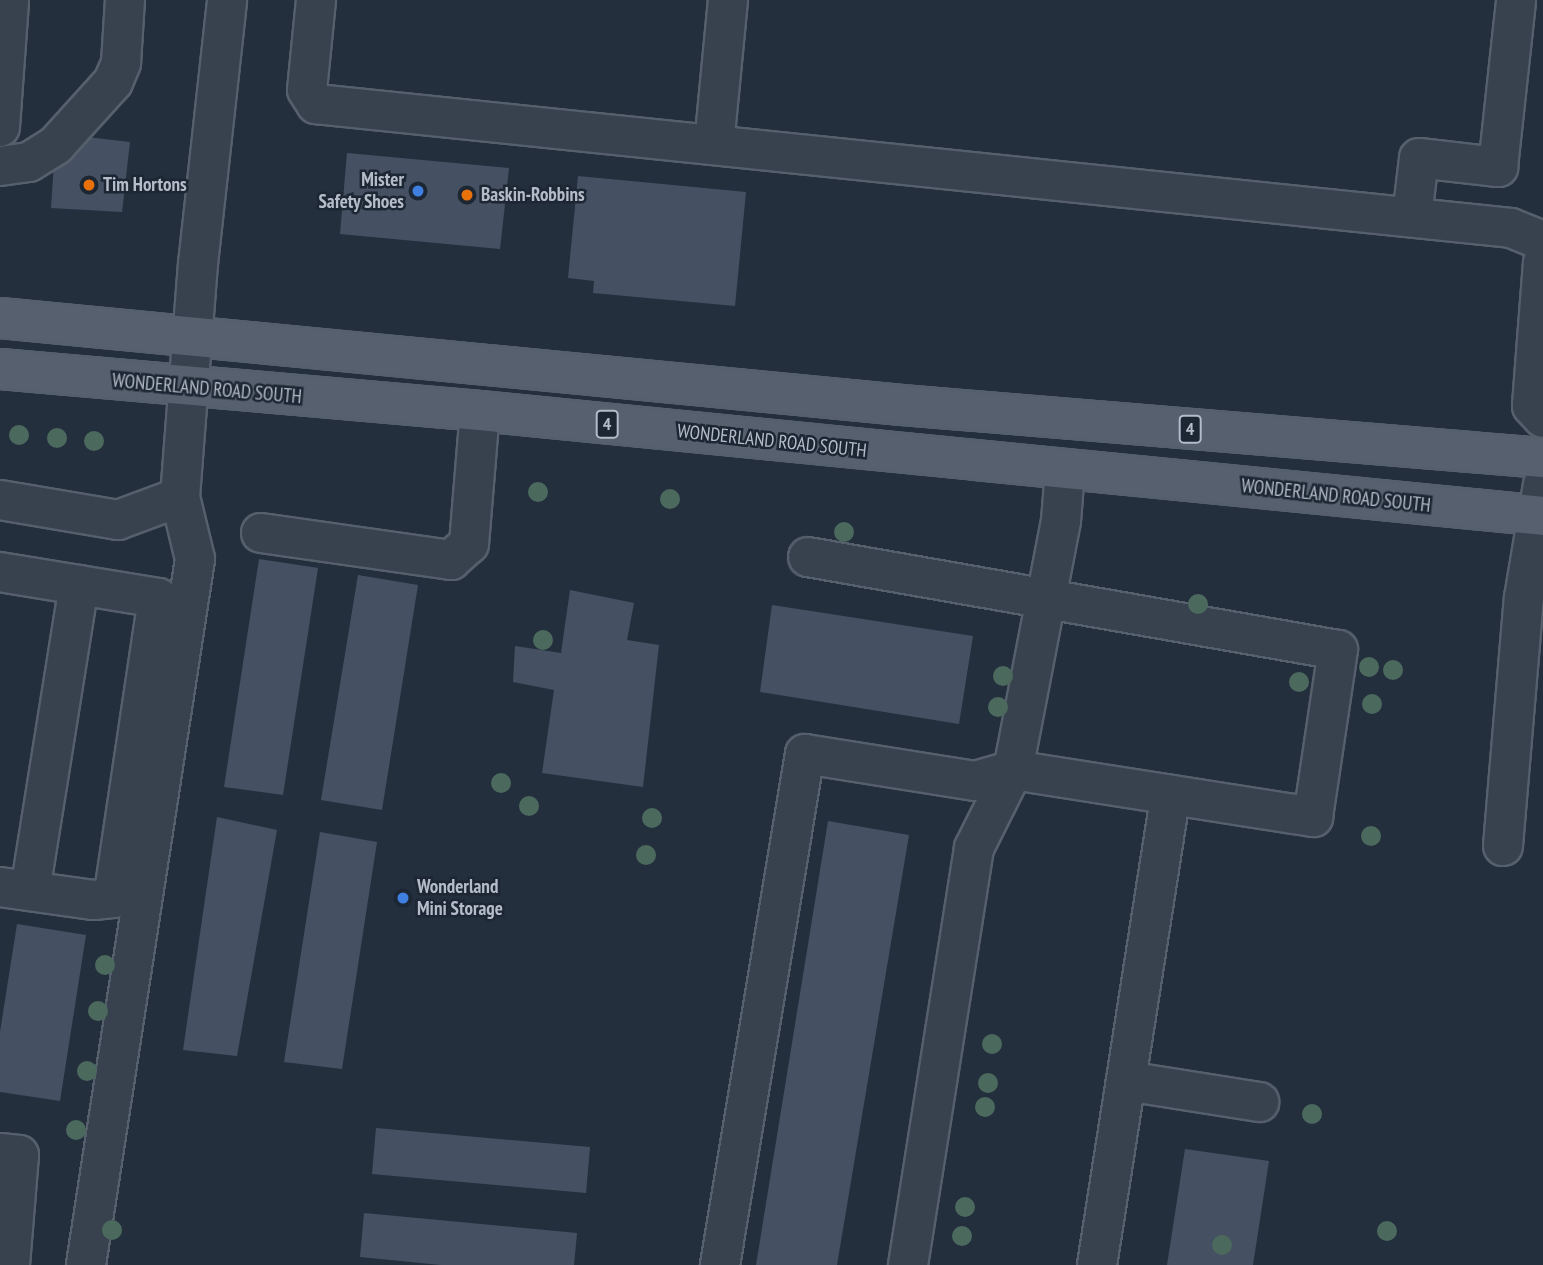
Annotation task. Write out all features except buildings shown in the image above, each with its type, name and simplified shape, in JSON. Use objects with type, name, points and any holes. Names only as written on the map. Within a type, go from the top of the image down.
[{"type":"main road","name":"4","points":[[0,318],[902,405],[1543,458]]},
{"type":"main road","name":"WONDERLAND ROAD SOUTH","points":[[0,369],[188,388],[480,411],[1065,470],[1541,505]]},
{"type":"lane","points":[[0,127],[9,0]]},
{"type":"lane","points":[[93,101],[100,0]]},
{"type":"lane","points":[[0,166],[29,163],[56,145],[113,82],[121,63],[125,0]]},
{"type":"lane","points":[[129,896],[195,559],[180,498],[188,388],[227,0]]},
{"type":"lane","points":[[316,0],[307,90],[316,104],[1511,228],[1543,241]]},
{"type":"lane","points":[[714,145],[728,0]]},
{"type":"lane","points":[[1412,218],[1419,158],[1498,167],[1516,0]]},
{"type":"lane","points":[[1543,262],[1532,406],[1543,418]]},
{"type":"lane","points":[[261,533],[451,560],[468,544],[480,411]]},
{"type":"lane","points":[[908,1265],[974,848],[1013,770],[1046,596],[1065,470]]},
{"type":"lane","points":[[0,500],[118,520],[180,498]]},
{"type":"lane","points":[[1503,846],[1520,635],[1541,505]]},
{"type":"lane","points":[[720,1265],[804,754],[975,781],[1013,770],[1313,817],[1338,650],[1046,596],[808,557]]},
{"type":"lane","points":[[0,572],[158,598],[129,896],[86,1265]]},
{"type":"lane","points":[[79,585],[15,889],[94,900],[129,896]]},
{"type":"lane","points":[[1097,1265],[1171,795]]},
{"type":"lane","points":[[1126,1081],[1259,1102]]},
{"type":"lane","points":[[0,1153],[19,1155],[10,1265]]},
{"type":"place","name":"Tim Hortons","points":[[89,185]]},
{"type":"place","name":"Mister Safety Shoes","points":[[418,191]]},
{"type":"place","name":"Baskin-Robbins","points":[[467,195]]},
{"type":"place","name":"Wonderland Mini Storage","points":[[403,898]]}]
